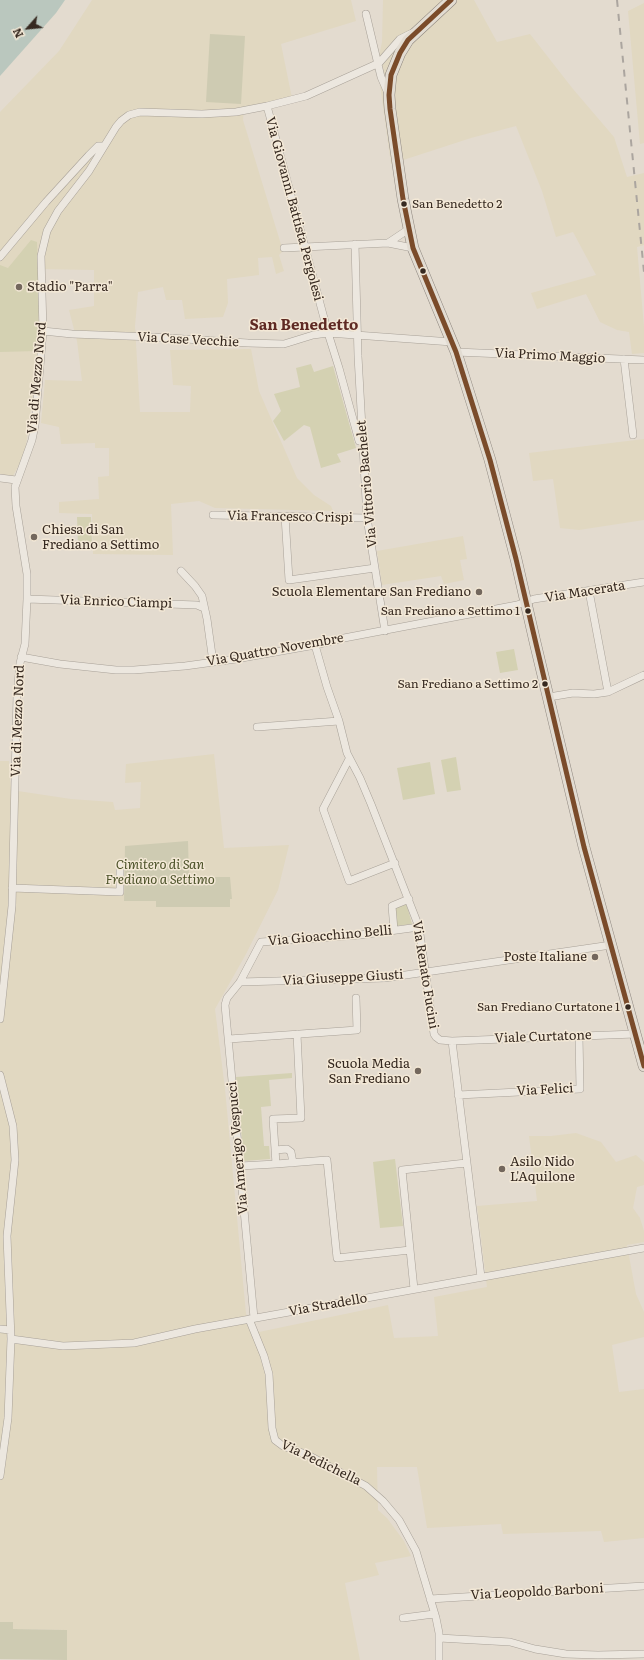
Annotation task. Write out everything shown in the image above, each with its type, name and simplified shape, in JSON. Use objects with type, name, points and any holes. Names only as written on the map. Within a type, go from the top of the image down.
[{"type":"main road","points":[[451,0],[415,32],[396,60],[391,75],[389,95],[397,166],[413,248],[454,347],[490,460],[526,602],[584,846],[634,1034],[644,1066]]},
{"type":"street","points":[[366,14],[384,84],[389,95]]},
{"type":"street","name":"Via di Mezzo Nord","points":[[0,1019],[12,888],[16,723],[21,657],[25,644],[27,599],[27,574],[14,493],[16,480],[29,450],[34,432],[43,331],[41,256],[44,240],[49,226],[58,211],[89,171],[121,121],[129,115],[136,113],[219,113],[267,106],[306,96],[379,63],[400,39],[415,32]]},
{"type":"street","name":"Via Giovanni Battista Pergolesi","points":[[267,106],[328,334],[363,449]]},
{"type":"street","points":[[0,257],[46,202],[89,155],[98,146],[104,146]]},
{"type":"street","points":[[388,242],[409,229]]},
{"type":"street","points":[[284,248],[388,242],[413,248]]},
{"type":"street","name":"Via Vittorio Bachelet","points":[[355,244],[357,336],[368,518],[385,631]]},
{"type":"street","name":"Via Case Vecchie","points":[[43,331],[72,334],[284,344],[313,335],[328,334],[454,347]]},
{"type":"street","name":"Via Primo Maggio","points":[[454,347],[644,360]]},
{"type":"street","points":[[624,359],[633,435]]},
{"type":"street","points":[[0,478],[16,480]]},
{"type":"street","name":"Via Francesco Crispi","points":[[212,515],[368,518]]},
{"type":"street","points":[[285,516],[289,580],[375,568]]},
{"type":"street","points":[[181,572],[201,593],[207,619],[213,662]]},
{"type":"street","points":[[644,578],[631,581],[629,586],[644,587]]},
{"type":"street","name":"Via Macerata","points":[[526,602],[588,591],[629,586],[644,582]]},
{"type":"street","points":[[588,591],[608,692]]},
{"type":"street","name":"Via Enrico Ciampi","points":[[27,599],[197,605],[204,608]]},
{"type":"street","name":"Via Quattro Novembre","points":[[21,657],[60,664],[116,670],[156,668],[213,662],[315,645],[517,606],[526,602]]},
{"type":"street","name":"Via Renato Fucini","points":[[315,645],[327,687],[340,721],[349,759],[360,778],[395,863],[419,927],[435,1035],[440,1040],[452,1041],[481,1277]]},
{"type":"street","points":[[549,697],[573,693],[594,694],[608,692],[644,675]]},
{"type":"street","points":[[257,727],[340,721]]},
{"type":"street","points":[[349,759],[323,808],[349,881],[395,863]]},
{"type":"street","points":[[12,888],[120,892],[120,864]]},
{"type":"street","points":[[394,930],[392,906],[409,899]]},
{"type":"street","name":"Via Gioacchino Belli","points":[[240,982],[261,942],[360,935],[419,927]]},
{"type":"street","name":"Via Giuseppe Giusti","points":[[240,982],[385,978],[611,945]]},
{"type":"street","name":"Via Amerigo Vespucci","points":[[240,982],[226,1002],[251,1319]]},
{"type":"street","points":[[229,1039],[357,1030],[356,998]]},
{"type":"street","points":[[276,1164],[273,1119],[301,1118],[297,1034]]},
{"type":"street","name":"Viale Curtatone","points":[[452,1041],[634,1034]]},
{"type":"street","name":"Via Felici","points":[[458,1095],[580,1089],[579,1036]]},
{"type":"street","points":[[0,1075],[3,1103],[13,1126],[15,1156],[7,1236],[11,1339],[8,1418],[0,1476]]},
{"type":"street","points":[[275,1150],[287,1150],[290,1152],[293,1163]]},
{"type":"street","points":[[240,1166],[327,1160],[337,1258],[410,1250]]},
{"type":"street","points":[[414,1289],[402,1170],[466,1163]]},
{"type":"street","name":"Via Stradello","points":[[11,1339],[63,1346],[127,1344],[195,1329],[644,1248]]},
{"type":"street","name":"Via Pedichella","points":[[251,1319],[269,1374],[272,1428],[275,1440],[283,1446],[308,1455],[366,1486],[380,1497],[390,1508],[407,1533],[416,1551],[440,1638],[438,1651],[439,1660]]},
{"type":"street","points":[[0,1329],[10,1330]]},
{"type":"street","name":"Via Leopoldo Barboni","points":[[430,1598],[644,1586]]},
{"type":"street","points":[[403,1618],[434,1614]]},
{"type":"street","points":[[440,1638],[510,1642],[566,1654],[644,1654]]},
{"type":"green space","points":[[92,0],[351,0],[356,21],[281,44],[292,98],[244,108],[243,120],[283,251],[279,255],[284,271],[276,274],[272,257],[258,258],[259,275],[227,279],[228,303],[223,317],[185,319],[182,300],[166,300],[163,287],[138,292],[135,326],[140,412],[190,412],[191,386],[173,385],[170,350],[251,349],[259,391],[297,478],[314,495],[331,506],[333,511],[215,508],[199,501],[171,504],[173,555],[93,554],[92,514],[59,513],[59,502],[99,499],[98,477],[109,476],[109,448],[95,448],[95,443],[61,444],[59,427],[41,423],[45,380],[82,381],[77,341],[69,310],[94,306],[94,270],[37,269],[39,330],[35,379],[25,453],[12,478],[0,476],[0,112],[59,51]]},
{"type":"green space","points":[[383,0],[474,0],[497,42],[530,34],[573,89],[614,137],[627,177],[644,173],[644,245],[637,247],[644,327],[644,353],[632,354],[629,332],[617,330],[600,322],[586,294],[537,309],[531,293],[596,275],[573,232],[556,237],[542,191],[516,126],[471,138],[391,164],[379,77]]},
{"type":"green space","points":[[644,3],[644,143],[640,144],[628,11]]},
{"type":"green space","points":[[210,34],[245,36],[241,104],[206,102]]},
{"type":"green space","points":[[644,439],[644,520],[579,530],[560,528],[553,479],[533,481],[529,453]]},
{"type":"green space","points":[[463,536],[467,559],[460,560],[464,580],[444,584],[441,576],[382,585],[377,551]]},
{"type":"green space","points":[[214,754],[224,848],[289,845],[278,890],[246,954],[215,1009],[225,1089],[246,1314],[259,1332],[388,1305],[394,1338],[438,1336],[434,1297],[487,1287],[477,1206],[537,1201],[529,1136],[551,1136],[576,1133],[601,1142],[616,1162],[636,1155],[644,1162],[644,1185],[637,1187],[633,1208],[640,1218],[644,1231],[644,1242],[627,1245],[636,1294],[644,1312],[644,1337],[612,1345],[619,1392],[644,1389],[644,1538],[604,1542],[601,1531],[503,1534],[501,1524],[427,1528],[417,1467],[377,1467],[378,1510],[387,1518],[404,1541],[411,1556],[375,1563],[379,1575],[345,1583],[360,1660],[67,1660],[67,1630],[13,1629],[13,1622],[0,1622],[0,761],[9,761],[11,790],[71,799],[113,802],[115,810],[140,808],[141,782],[125,783],[126,764]]},
{"type":"green space","name":"Cimitero di San Frediano a Settimo","points":[[188,841],[189,877],[230,877],[232,899],[230,899],[230,907],[156,907],[156,901],[124,901],[125,846]]},
{"type":"green space","points":[[0,1622],[13,1622],[13,1629],[67,1630],[67,1660],[0,1659]]},
{"type":"shaded area","points":[[0,0],[65,0],[56,13],[0,76]]},
{"type":"shaded area","name":"Stadio \"Parra\"","points":[[31,240],[37,242],[39,306],[37,351],[0,352],[0,265],[8,268]]},
{"type":"shaded area","points":[[311,364],[314,372],[333,366],[356,448],[337,454],[341,462],[321,468],[310,427],[304,425],[284,441],[273,421],[281,411],[274,394],[300,387],[296,368]]},
{"type":"shaded area","points":[[77,517],[91,517],[92,545],[78,546]]},
{"type":"shaded area","points":[[514,649],[518,670],[500,673],[496,652]]},
{"type":"shaded area","points":[[456,757],[461,790],[447,792],[441,760]]},
{"type":"shaded area","points":[[430,762],[435,794],[403,800],[397,768]]},
{"type":"shaded area","points":[[406,902],[412,924],[396,926],[394,907]]},
{"type":"shaded area","points":[[292,1073],[292,1078],[269,1080],[271,1106],[261,1107],[264,1146],[269,1146],[270,1159],[244,1161],[236,1077]]},
{"type":"shaded area","points":[[395,1159],[403,1226],[380,1228],[373,1162]]},
{"type":"railway","points":[[617,0],[644,272]]},
{"type":"transit line","points":[[451,0],[408,40],[400,53],[391,75],[389,95],[390,109],[403,199],[413,248],[456,352],[490,460],[516,559],[584,847],[644,1066]]},
{"type":"place","name":"San Benedetto 2","points":[[404,204]]},
{"type":"place","name":"Stadio \"Parra\"","points":[[19,287]]},
{"type":"place","name":"Chiesa di San Frediano a Settimo","points":[[34,537]]},
{"type":"place","name":"Scuola Elementare San Frediano","points":[[479,592]]},
{"type":"place","name":"San Frediano a Settimo 1","points":[[528,611]]},
{"type":"place","name":"San Frediano a Settimo 2","points":[[545,684]]},
{"type":"place","name":"Poste Italiane","points":[[595,957]]},
{"type":"place","name":"San Frediano Curtatone 1","points":[[628,1007]]},
{"type":"place","name":"Scuola Media San Frediano","points":[[418,1071]]},
{"type":"place","name":"Asilo Nido L'Aquilone","points":[[502,1169]]},
{"type":"district","name":"San Benedetto","points":[[304,326]]}]
